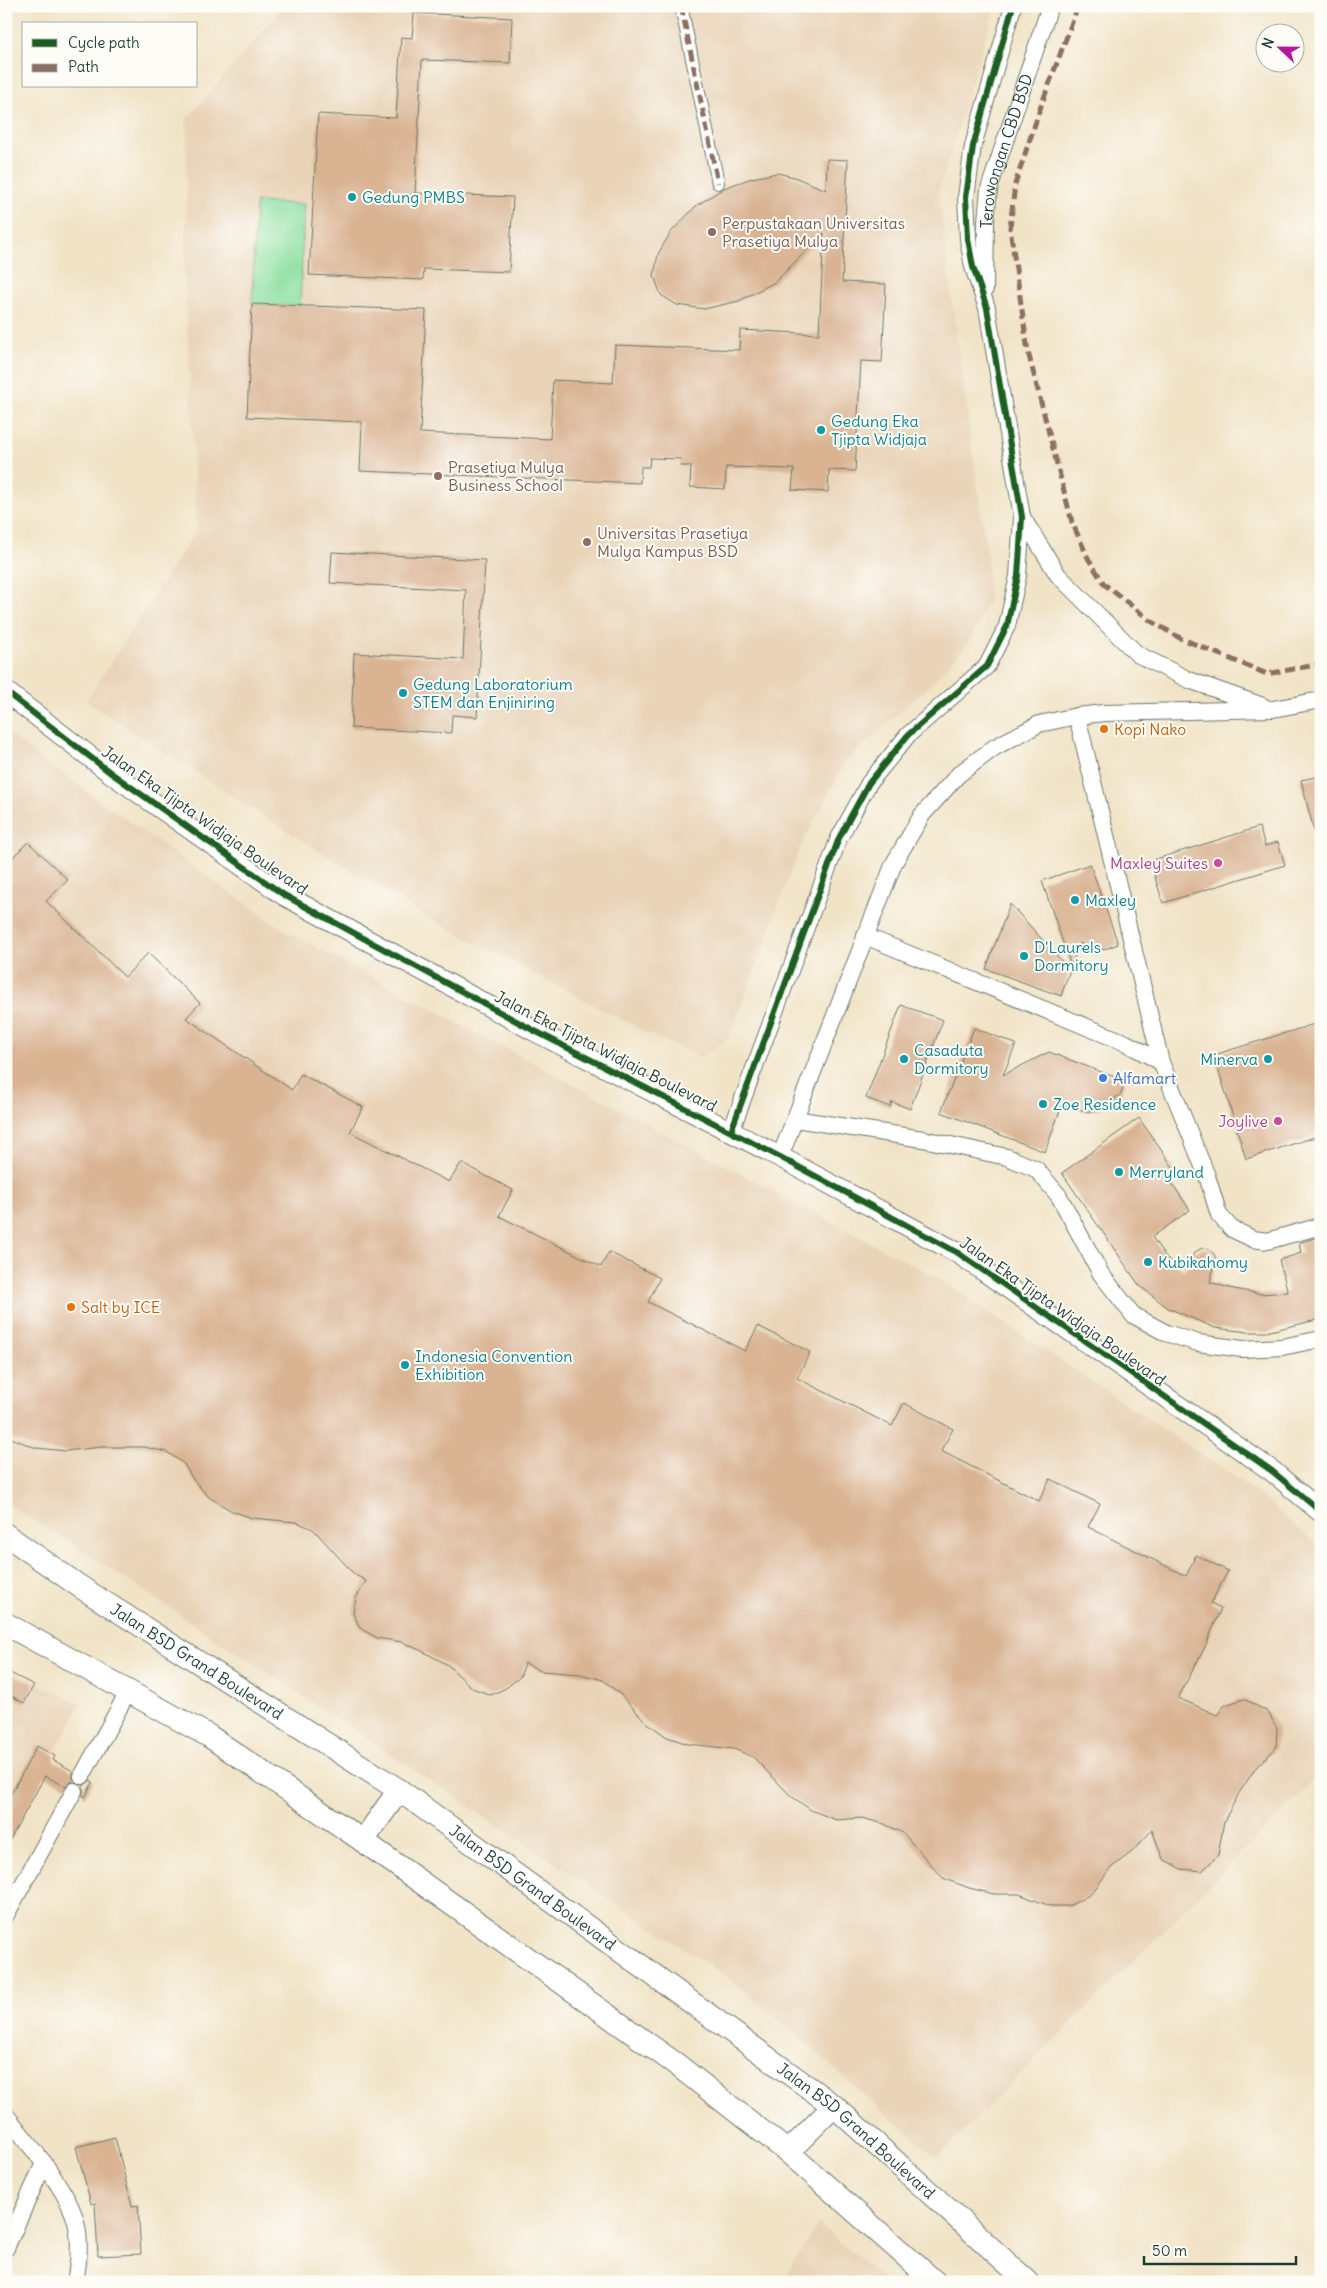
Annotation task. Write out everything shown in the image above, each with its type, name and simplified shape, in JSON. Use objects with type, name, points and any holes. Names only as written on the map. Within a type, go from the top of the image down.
[{"type":"main road","name":"Jalan BSD Grand Boulevard","points":[[6,1535],[82,1588],[399,1790],[834,2106],[1028,2282]]},
{"type":"main road","points":[[6,1624],[209,1736],[363,1841],[676,2064],[788,2152],[935,2282]]},
{"type":"main road","points":[[363,1841],[399,1790]]},
{"type":"main road","points":[[788,2152],[834,2106]]},
{"type":"street","points":[[681,6],[718,183]]},
{"type":"street","points":[[731,1131],[839,838],[875,776],[908,735],[988,666],[1007,626],[1018,576],[1022,517],[985,298],[973,267],[966,197],[973,146],[1013,6]]},
{"type":"street","name":"Terowongan CBD BSD","points":[[985,298],[986,221],[989,189],[1050,6]]},
{"type":"street","points":[[1022,517],[1058,576],[1137,654],[1189,680],[1273,709]]},
{"type":"street","name":"Jalan Eka Tjipta Widjaja Boulevard","points":[[6,692],[111,773],[284,895],[531,1028],[780,1156],[958,1253],[1272,1471],[1321,1512]]},
{"type":"street","points":[[780,1156],[894,863],[917,823],[959,774],[995,747],[1039,724],[1077,716],[1104,713],[1273,709],[1321,700]]},
{"type":"street","points":[[1077,716],[1161,1062],[1207,1176],[1219,1214],[1232,1229],[1253,1239],[1267,1241],[1321,1226]]},
{"type":"street","points":[[865,936],[1126,1043],[1161,1062]]},
{"type":"street","points":[[795,1119],[958,1146],[1007,1157],[1036,1169],[1059,1196],[1101,1274],[1133,1314],[1166,1333],[1198,1343],[1242,1349],[1282,1347],[1321,1339]]},
{"type":"street","points":[[82,1776],[128,1692]]},
{"type":"street","points":[[6,1915],[74,1791]]},
{"type":"street","points":[[6,2115],[44,2163],[64,2192],[72,2208],[80,2254],[74,2282]]},
{"type":"street","points":[[6,2248],[44,2163]]},
{"type":"shaded area","name":"Universitas Prasetiya Mulya Kampus BSD","points":[[284,6],[995,6],[939,190],[948,272],[987,554],[989,600],[969,642],[934,681],[846,761],[800,847],[729,1038],[700,1057],[645,1032],[428,918],[274,823],[86,701],[197,529],[185,284],[187,119]]},
{"type":"shaded area","points":[[6,731],[35,755],[285,931],[937,1278],[1247,1485],[1321,1548],[1321,1773],[937,2158],[733,1981],[91,1556],[6,1503]]},
{"type":"shaded area","points":[[6,1668],[81,1704],[6,1842]]},
{"type":"shaded area","points":[[819,2224],[887,2282],[780,2282]]},
{"type":"green space","points":[[256,202],[304,204],[300,306],[252,304]]},
{"type":"building","points":[[414,13],[512,18],[510,63],[422,60],[415,193],[513,197],[509,272],[424,269],[423,280],[309,275],[318,114],[396,118],[401,37],[412,38]]},
{"type":"building","points":[[827,159],[848,160],[842,282],[886,284],[882,362],[861,361],[855,471],[829,470],[828,492],[792,490],[794,469],[726,467],[725,489],[690,487],[691,466],[680,466],[681,459],[650,458],[649,467],[641,467],[640,483],[360,471],[362,422],[247,417],[252,304],[426,310],[420,433],[550,439],[553,380],[613,383],[615,345],[739,350],[740,330],[819,334],[824,233],[775,282],[739,301],[704,309],[677,305],[661,295],[654,276],[658,254],[671,232],[696,206],[724,188],[752,178],[777,173],[794,177],[826,190]]},
{"type":"building","points":[[332,552],[485,560],[477,717],[452,715],[451,733],[351,728],[354,653],[463,659],[466,590],[330,583]]},
{"type":"building","points":[[1321,776],[1321,834],[1315,835],[1301,780]]},
{"type":"building","name":"Maxley Suites","points":[[1259,827],[1265,846],[1278,842],[1285,865],[1163,903],[1150,861]]},
{"type":"building","name":"Indonesia Convention Exhibition","points":[[28,842],[68,880],[46,901],[125,977],[148,953],[200,1003],[186,1018],[292,1090],[301,1074],[363,1107],[350,1132],[449,1182],[461,1163],[513,1190],[499,1216],[601,1267],[609,1252],[660,1278],[648,1302],[745,1351],[758,1326],[810,1352],[797,1378],[892,1426],[904,1403],[953,1429],[941,1451],[1039,1501],[1050,1479],[1100,1504],[1088,1527],[1186,1576],[1196,1555],[1228,1571],[1211,1603],[1221,1608],[1205,1647],[1178,1698],[1217,1715],[1225,1705],[1244,1699],[1268,1712],[1277,1728],[1276,1748],[1257,1766],[1239,1793],[1224,1821],[1218,1855],[1202,1871],[1181,1869],[1163,1859],[1152,1830],[1133,1851],[1111,1868],[1091,1894],[1069,1906],[1050,1906],[1019,1894],[994,1894],[969,1888],[943,1878],[903,1833],[884,1824],[862,1818],[836,1820],[811,1810],[791,1796],[753,1757],[734,1749],[688,1744],[667,1737],[646,1722],[621,1695],[603,1680],[580,1674],[541,1671],[525,1663],[520,1677],[506,1688],[491,1695],[472,1688],[448,1665],[424,1652],[402,1642],[377,1638],[360,1628],[353,1613],[356,1598],[366,1581],[354,1574],[313,1529],[296,1522],[252,1518],[232,1511],[210,1498],[194,1481],[184,1464],[167,1452],[144,1447],[101,1447],[66,1451],[36,1448],[6,1436],[6,864]]},
{"type":"building","name":"Maxley","points":[[1090,864],[1118,944],[1091,954],[1080,943],[1071,966],[1042,881]]},
{"type":"building","name":"D'Laurels Dormitory","points":[[1010,904],[1070,970],[1061,996],[986,969]]},
{"type":"building","name":"Casaduta Dormitory","points":[[901,1005],[943,1020],[910,1109],[892,1102],[890,1107],[866,1098]]},
{"type":"building","points":[[1321,1022],[1321,1135],[1246,1159],[1214,1055]]},
{"type":"building","points":[[974,1028],[1016,1044],[1003,1075],[1049,1052],[1125,1081],[1121,1094],[1101,1108],[1086,1112],[1062,1105],[1045,1152],[941,1112]]},
{"type":"building","points":[[1139,1118],[1175,1170],[1167,1176],[1190,1210],[1152,1237],[1167,1259],[1184,1270],[1195,1252],[1202,1248],[1208,1249],[1214,1254],[1216,1260],[1210,1282],[1261,1294],[1288,1292],[1279,1260],[1301,1253],[1299,1243],[1321,1236],[1321,1319],[1266,1332],[1215,1328],[1168,1308],[1139,1285],[1062,1173]]},
{"type":"building","points":[[6,1671],[34,1685],[24,1703],[6,1693]]},
{"type":"building","points":[[37,1746],[55,1756],[53,1760],[73,1771],[73,1781],[65,1786],[45,1776],[6,1847],[6,1803]]},
{"type":"building","points":[[91,1780],[93,1782],[85,1797],[83,1796],[83,1786]]},
{"type":"building","points":[[115,2137],[132,2206],[138,2205],[141,2254],[98,2256],[95,2203],[91,2204],[76,2147]]},
{"type":"marked path","points":[[681,6],[718,183]]},
{"type":"marked path","points":[[1078,6],[1041,106],[1015,184],[1010,228],[1028,352],[1072,522],[1088,558],[1104,584],[1151,621],[1180,638],[1267,674],[1321,664]]},
{"type":"cycle path","points":[[731,1131],[839,838],[869,783],[908,735],[987,666],[1007,626],[1018,576],[1022,517],[987,308],[973,267],[968,239],[966,197],[973,146],[1013,6]]},
{"type":"cycle path","points":[[6,692],[111,773],[284,895],[531,1029],[780,1157],[958,1253],[1272,1471],[1321,1512]]},
{"type":"place","name":"Gedung PMBS","points":[[352,197]]},
{"type":"place","name":"Perpustakaan Universitas Prasetiya Mulya","points":[[712,232]]},
{"type":"place","name":"Gedung Eka Tjipta Widjaja","points":[[821,430]]},
{"type":"place","name":"Prasetiya Mulya Business School","points":[[438,476]]},
{"type":"place","name":"Universitas Prasetiya Mulya Kampus BSD","points":[[587,542]]},
{"type":"place","name":"Gedung Laboratorium STEM dan Enjiniring","points":[[403,693]]},
{"type":"place","name":"Kopi Nako","points":[[1104,729]]},
{"type":"place","name":"Maxley Suites","points":[[1218,863]]},
{"type":"place","name":"Maxley","points":[[1075,900]]},
{"type":"place","name":"D'Laurels Dormitory","points":[[1024,956]]},
{"type":"place","name":"Casaduta Dormitory","points":[[904,1059]]},
{"type":"place","name":"Minerva","points":[[1268,1059]]},
{"type":"place","name":"Alfamart","points":[[1103,1078]]},
{"type":"place","name":"Zoe Residence","points":[[1043,1104]]},
{"type":"place","name":"Joylive","points":[[1278,1121]]},
{"type":"place","name":"Merryland","points":[[1119,1172]]},
{"type":"place","name":"Kubikahomy","points":[[1148,1262]]},
{"type":"place","name":"Salt by ICE","points":[[71,1307]]},
{"type":"place","name":"Indonesia Convention Exhibition","points":[[405,1365]]}]
